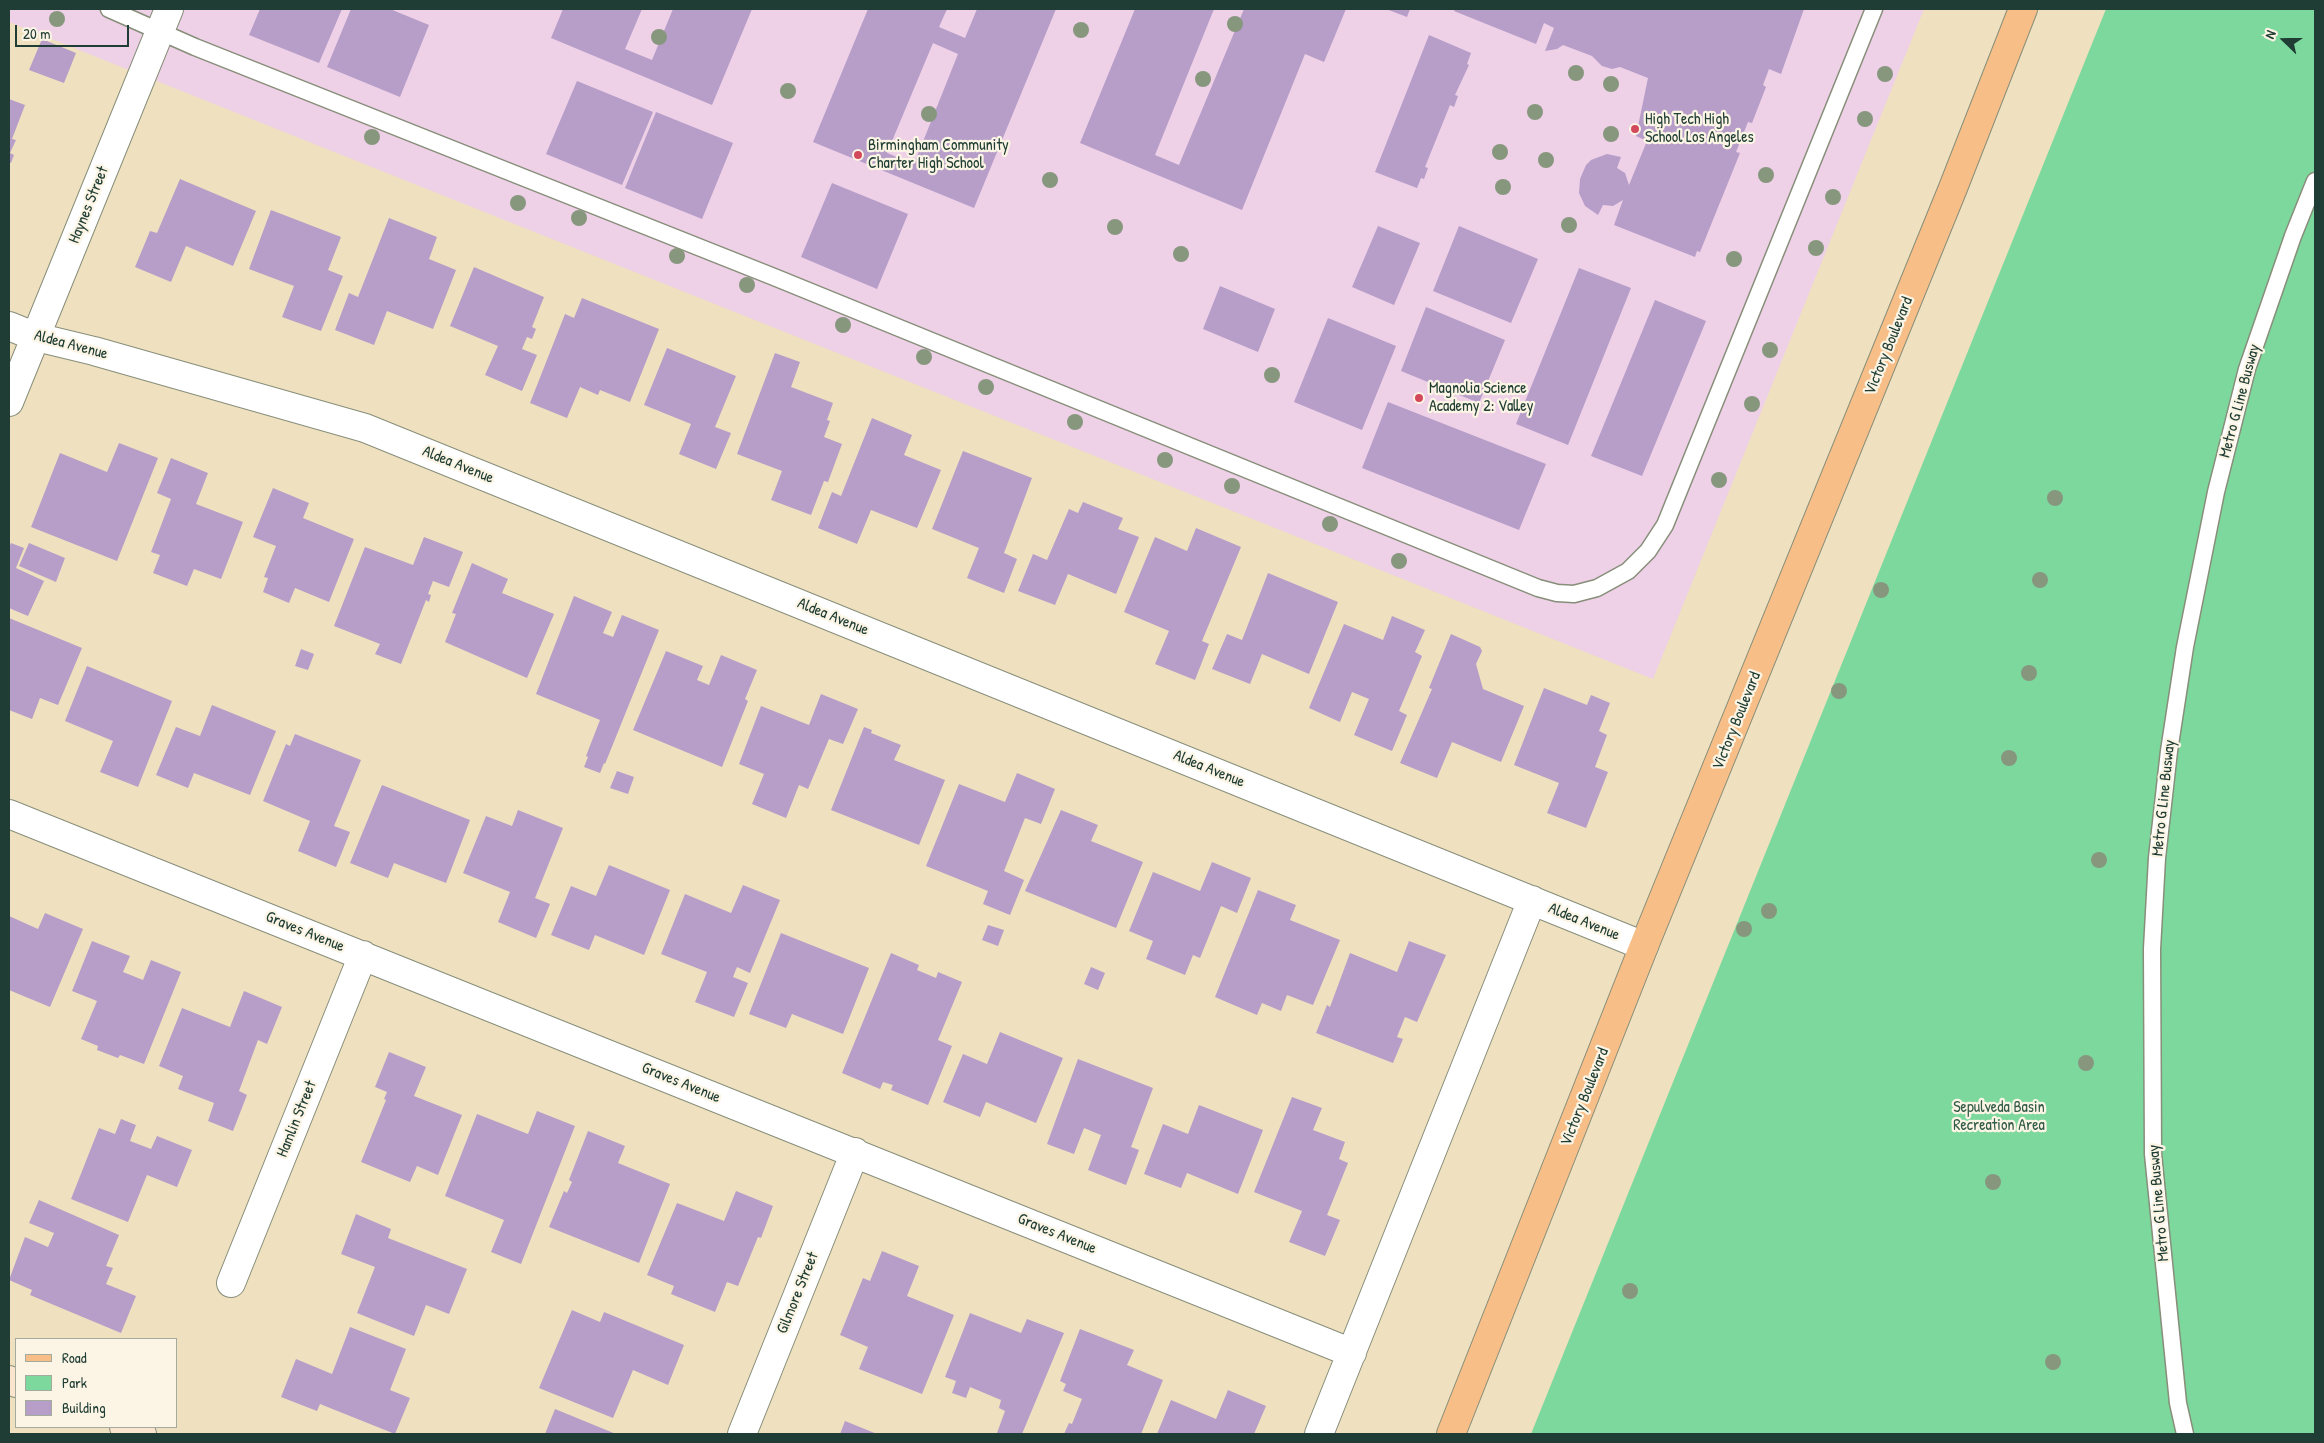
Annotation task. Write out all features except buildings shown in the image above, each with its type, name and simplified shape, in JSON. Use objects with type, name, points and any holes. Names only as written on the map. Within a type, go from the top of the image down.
[{"type":"main road","name":"Victory Boulevard","points":[[1451,1434],[1644,946],[1946,206],[2023,9]]},
{"type":"main road","points":[[127,1428],[142,1434]]},
{"type":"street","name":"Haynes Street","points":[[9,402],[164,20]]},
{"type":"street","name":"Aldea Avenue","points":[[9,326],[36,337],[94,351],[365,428],[1644,946]]},
{"type":"street","name":"Graves Avenue","points":[[9,814],[1352,1353]]},
{"type":"street","points":[[1319,1434],[1532,900]]},
{"type":"street","name":"Hamlin Street","points":[[231,1283],[363,955]]},
{"type":"street","name":"Gilmore Street","points":[[742,1434],[855,1152]]},
{"type":"lane","points":[[109,9],[164,20],[774,277],[1538,588],[1557,593],[1574,594],[1597,588],[1628,571],[1648,551],[1665,525],[1874,9]]},
{"type":"lane","name":"Metro G Line Busway","points":[[2185,1434],[2178,1403],[2153,1154],[2152,949],[2157,858],[2169,751],[2185,647],[2216,492],[2247,369],[2293,236],[2315,180]]},
{"type":"shaded area","points":[[9,9],[1924,9],[1653,679],[9,22]]},
{"type":"green space","name":"Sepulveda Basin Recreation Area","points":[[2106,9],[2315,9],[2315,1434],[1531,1434]]},
{"type":"place","name":"High Tech High School Los Angeles","points":[[1635,129]]},
{"type":"place","name":"Birmingham Community Charter High School","points":[[858,155]]},
{"type":"place","name":"Magnolia Science Academy 2: Valley","points":[[1419,398]]}]
